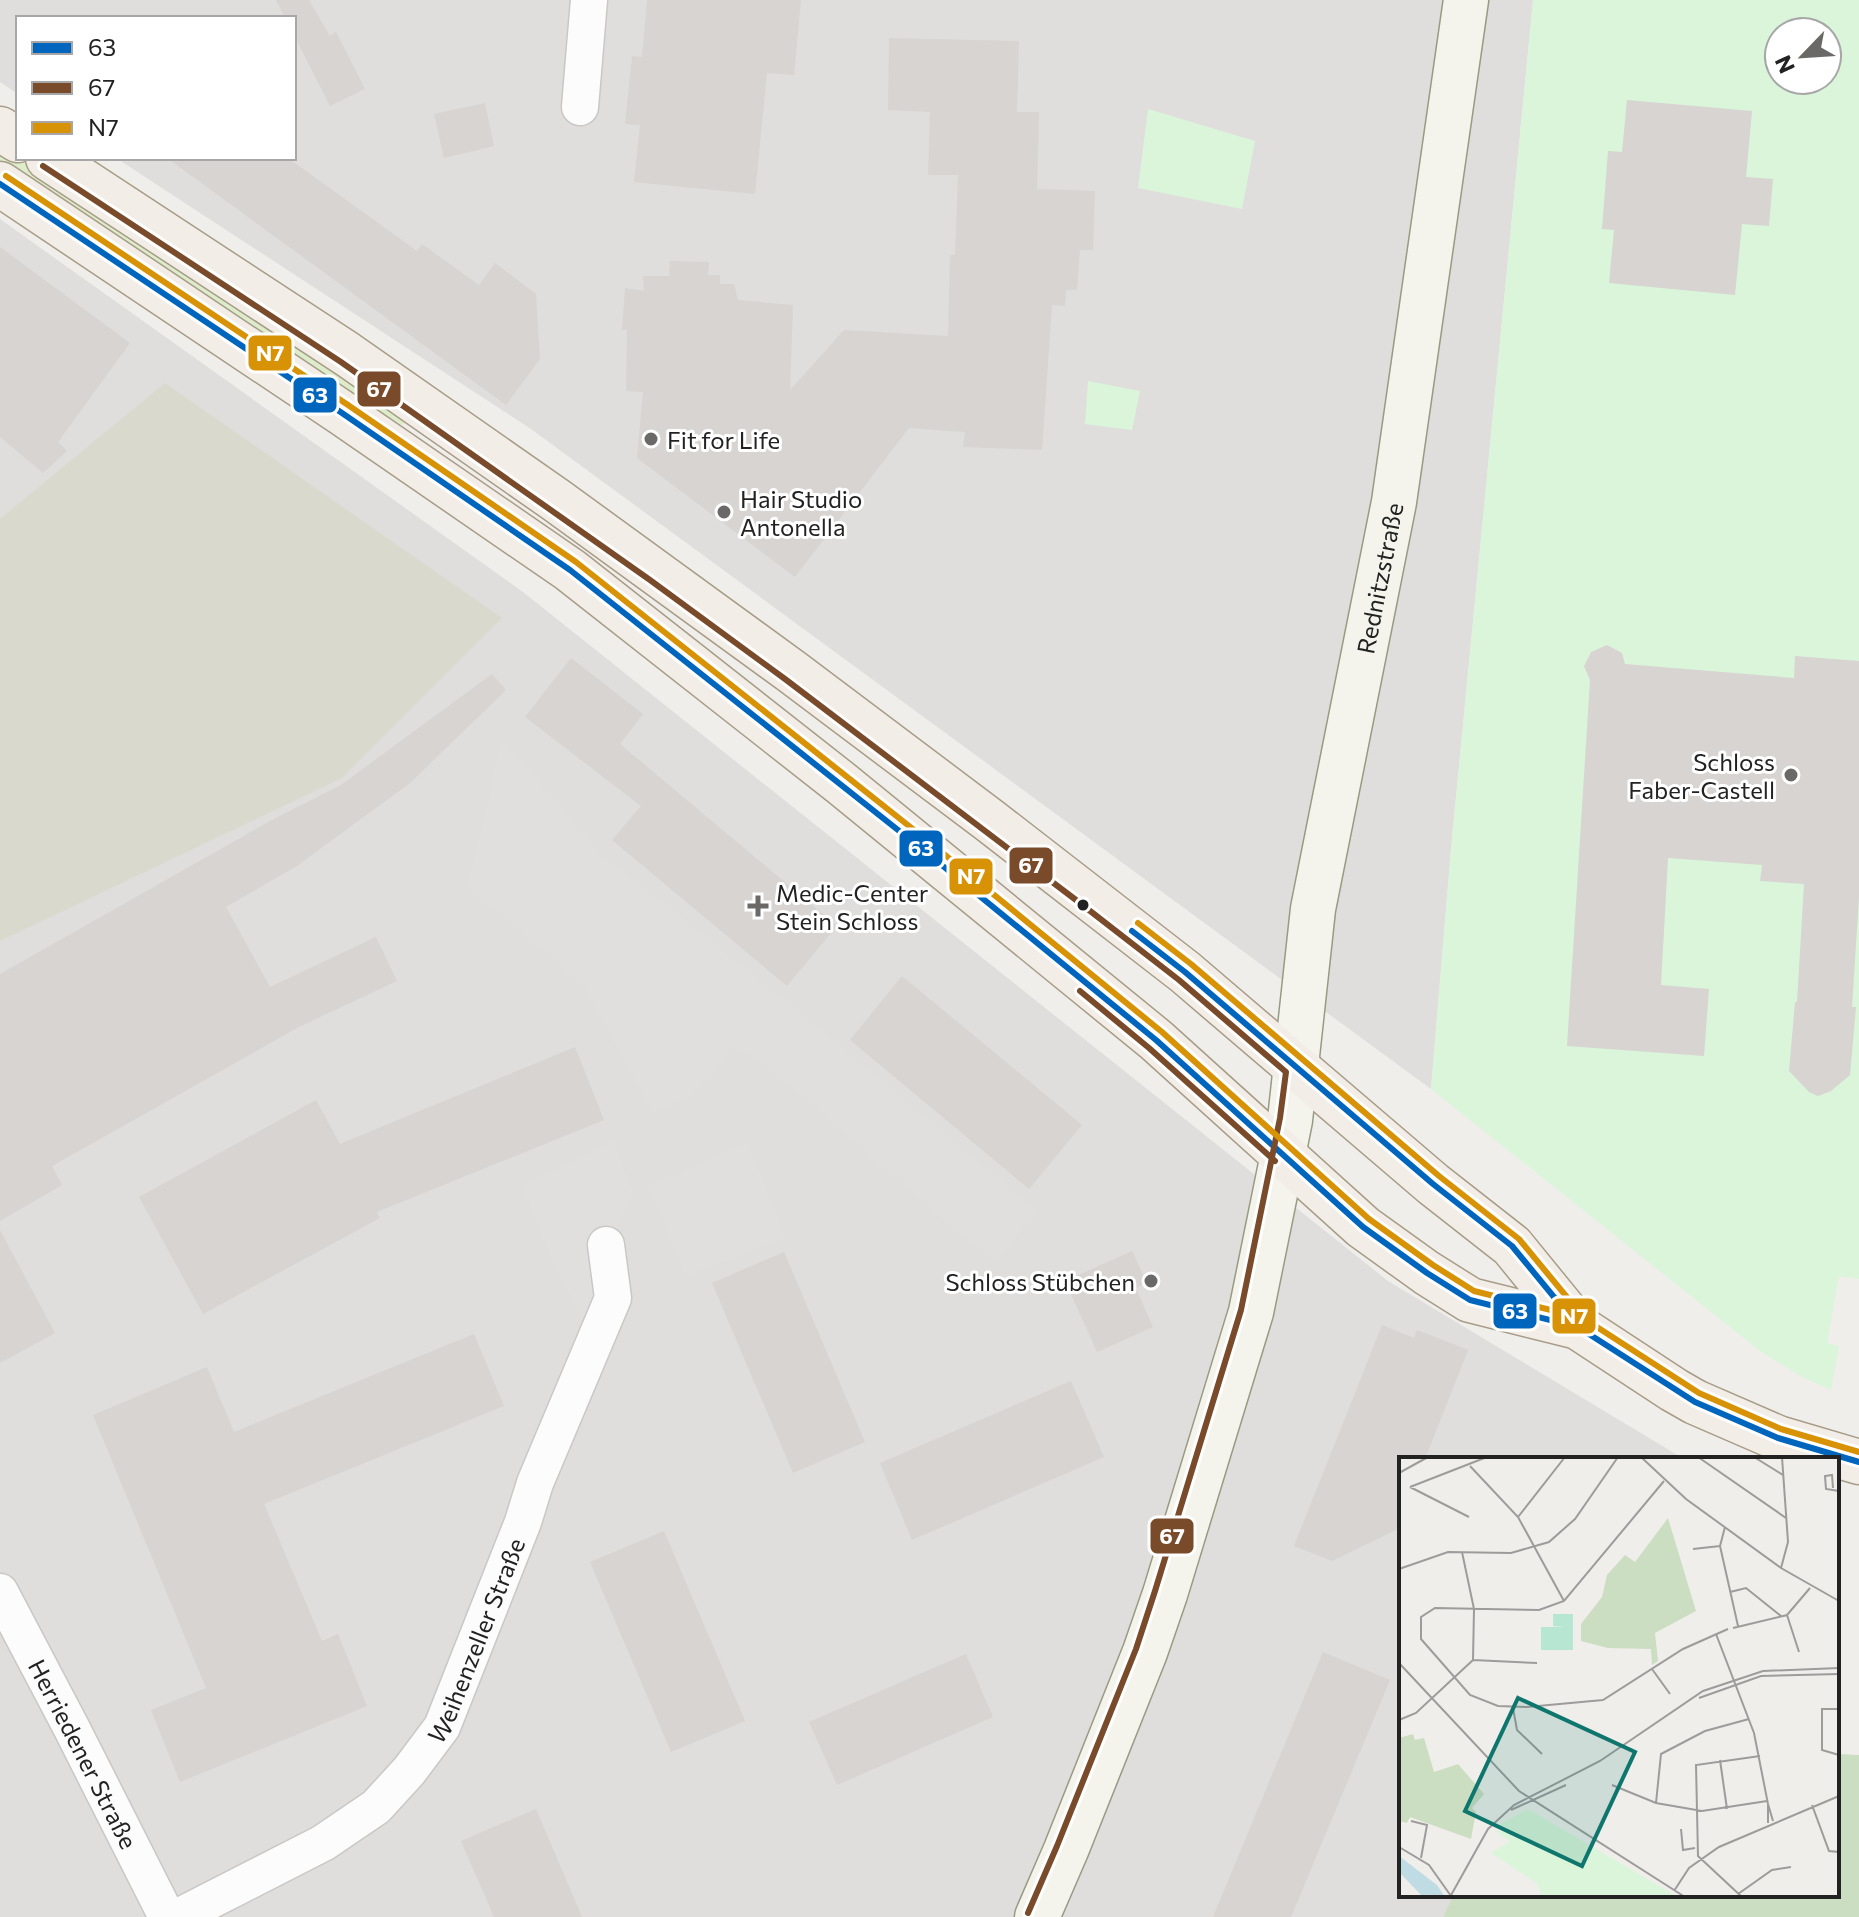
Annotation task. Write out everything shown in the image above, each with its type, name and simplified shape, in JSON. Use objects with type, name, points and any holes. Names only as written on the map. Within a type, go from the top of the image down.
[{"type":"main road","name":"Rednitzstraße","points":[[1037,1917],[1145,1652],[1165,1594],[1251,1312],[1262,1263],[1290,1120],[1313,909],[1394,502],[1466,0]]},
{"type":"main road","points":[[51,160],[347,354],[656,572],[1035,856],[1185,972],[1433,1184],[1512,1246],[1578,1327],[1695,1402],[1778,1438],[1859,1462]]},
{"type":"main road","points":[[0,184],[570,570],[841,783],[1156,1040],[1363,1227],[1470,1300],[1578,1327]]},
{"type":"street","points":[[580,107],[589,0]]},
{"type":"street","name":"Weihenzeller Straße","points":[[178,1917],[323,1843],[376,1807],[409,1771],[442,1727],[523,1522],[535,1483],[613,1298],[606,1245]]},
{"type":"street","name":"Herriedener Straße","points":[[0,1592],[167,1917]]},
{"type":"shaded area","points":[[0,0],[1533,0],[1451,849],[1431,1089],[531,429],[119,160],[296,160],[296,16],[16,16],[16,93],[0,82]]},
{"type":"shaded area","points":[[0,219],[523,592],[1388,1281],[1681,1457],[1399,1457],[1399,1897],[1452,1897],[1443,1917],[0,1917]]},
{"type":"shaded area","points":[[165,383],[502,618],[342,778],[0,941],[0,519]]},
{"type":"shaded area","points":[[502,740],[599,852],[799,1011],[1037,1211],[994,1263],[760,1060],[735,1047],[691,1097],[652,1112],[584,985],[468,888]]},
{"type":"shaded area","points":[[612,1141],[634,1194],[606,1245],[613,1298],[582,1319],[554,1264],[522,1187]]},
{"type":"shaded area","points":[[748,1143],[785,1238],[685,1276],[649,1186]]},
{"type":"green space","points":[[1533,0],[1859,0],[1859,1279],[1839,1276],[1827,1343],[1839,1346],[1831,1390],[1802,1377],[1760,1351],[1431,1089],[1451,849]]},
{"type":"green space","points":[[1148,109],[1255,141],[1242,209],[1138,188]]},
{"type":"green space","points":[[0,148],[409,419],[402,425],[358,398],[193,286],[0,164]]},
{"type":"green space","points":[[1088,381],[1140,391],[1132,430],[1085,424]]},
{"type":"green space","points":[[1839,1754],[1859,1755],[1859,1917],[1443,1917],[1452,1897],[1839,1897]]},
{"type":"building","points":[[276,0],[309,0],[330,36],[336,32],[365,89],[330,106],[296,39],[296,16],[284,16]]},
{"type":"building","points":[[647,0],[801,0],[794,75],[767,73],[755,194],[634,182],[640,125],[625,124],[632,56],[642,57]]},
{"type":"building","points":[[889,38],[1019,41],[1017,112],[1039,112],[1037,189],[1095,191],[1093,250],[1080,250],[1077,290],[1066,290],[1065,306],[1052,305],[1042,450],[963,447],[965,432],[909,428],[795,577],[637,458],[643,392],[626,391],[627,330],[622,330],[625,288],[644,291],[643,276],[669,276],[670,261],[709,262],[708,275],[720,275],[720,284],[734,284],[738,300],[793,305],[790,390],[844,330],[948,336],[950,255],[955,255],[958,175],[928,175],[930,112],[888,110]]},
{"type":"building","points":[[1627,100],[1752,111],[1746,177],[1773,179],[1769,226],[1742,224],[1735,295],[1609,283],[1614,230],[1602,229],[1608,151],[1622,152]]},
{"type":"building","points":[[485,103],[494,146],[444,158],[434,114]]},
{"type":"building","points":[[170,160],[291,160],[417,251],[422,244],[479,285],[495,263],[536,294],[540,359],[506,405]]},
{"type":"building","points":[[0,247],[130,343],[58,442],[67,451],[43,473],[0,437]]},
{"type":"building","points":[[1607,645],[1622,653],[1625,664],[1794,678],[1795,656],[1859,661],[1859,897],[1852,1007],[1856,1007],[1850,1075],[1831,1091],[1818,1096],[1809,1092],[1789,1071],[1797,1002],[1804,884],[1760,881],[1762,865],[1668,858],[1661,985],[1709,989],[1704,1056],[1567,1046],[1590,680],[1584,666],[1591,652]]},
{"type":"building","points":[[571,658],[643,714],[620,744],[837,926],[787,986],[612,840],[641,806],[525,717]]},
{"type":"building","points":[[492,674],[506,690],[410,783],[297,866],[226,907],[270,987],[376,937],[397,981],[299,1027],[52,1166],[62,1185],[0,1221],[0,974],[270,821],[341,785]]},
{"type":"building","points":[[902,976],[1082,1125],[1029,1189],[850,1040]]},
{"type":"building","points":[[575,1047],[604,1120],[377,1212],[380,1218],[203,1314],[139,1197],[316,1100],[340,1144]]},
{"type":"building","points":[[0,1230],[55,1333],[0,1363]]},
{"type":"building","points":[[1132,1251],[1147,1283],[1136,1288],[1153,1327],[1097,1352],[1065,1281]]},
{"type":"building","points":[[784,1252],[865,1442],[793,1473],[712,1283]]},
{"type":"building","points":[[1382,1325],[1414,1338],[1417,1330],[1468,1350],[1426,1457],[1399,1457],[1399,1523],[1396,1530],[1332,1561],[1294,1546]]},
{"type":"building","points":[[474,1334],[504,1406],[264,1504],[322,1641],[338,1634],[367,1706],[180,1782],[151,1710],[206,1688],[93,1415],[207,1367],[234,1432]]},
{"type":"building","points":[[1071,1381],[1104,1457],[912,1540],[880,1463]]},
{"type":"building","points":[[664,1531],[745,1721],[671,1752],[590,1562]]},
{"type":"building","points":[[1323,1652],[1390,1680],[1291,1917],[1213,1917]]},
{"type":"building","points":[[966,1654],[993,1717],[837,1785],[809,1722]]},
{"type":"building","points":[[536,1809],[582,1917],[494,1917],[461,1841]]},
{"type":"transit line","name":"67","points":[[43,166],[341,362],[650,580],[1076,900],[1179,980],[1286,1072],[1280,1118],[1241,1310],[1155,1591],[1136,1649],[1028,1913]]},
{"type":"transit line","name":"N7","points":[[6,176],[576,562],[933,845],[1162,1032],[1369,1219],[1433,1265],[1474,1291],[1583,1318],[1699,1393],[1781,1429],[1859,1452]]},
{"type":"transit line","name":"63","points":[[0,184],[570,570],[927,853],[1156,1040],[1363,1227],[1427,1273],[1470,1300],[1578,1327],[1695,1402],[1778,1438],[1859,1462]]},
{"type":"transit line","name":"N7","points":[[1138,923],[1191,964],[1439,1176],[1519,1239],[1585,1319]]},
{"type":"transit line","name":"63","points":[[1132,931],[1185,972],[1433,1184],[1512,1246],[1577,1325]]},
{"type":"transit line","name":"67","points":[[1080,991],[1275,1161]]},
{"type":"place","name":"Fit for Life","points":[[651,439]]},
{"type":"place","name":"Hair Studio Antonella","points":[[724,512]]},
{"type":"place","name":"Schloss Faber-Castell","points":[[1791,775]]},
{"type":"place","name":"Medic-Center Stein Schloss","points":[[758,906]]},
{"type":"place","name":"Schloss Stübchen","points":[[1151,1281]]}]
